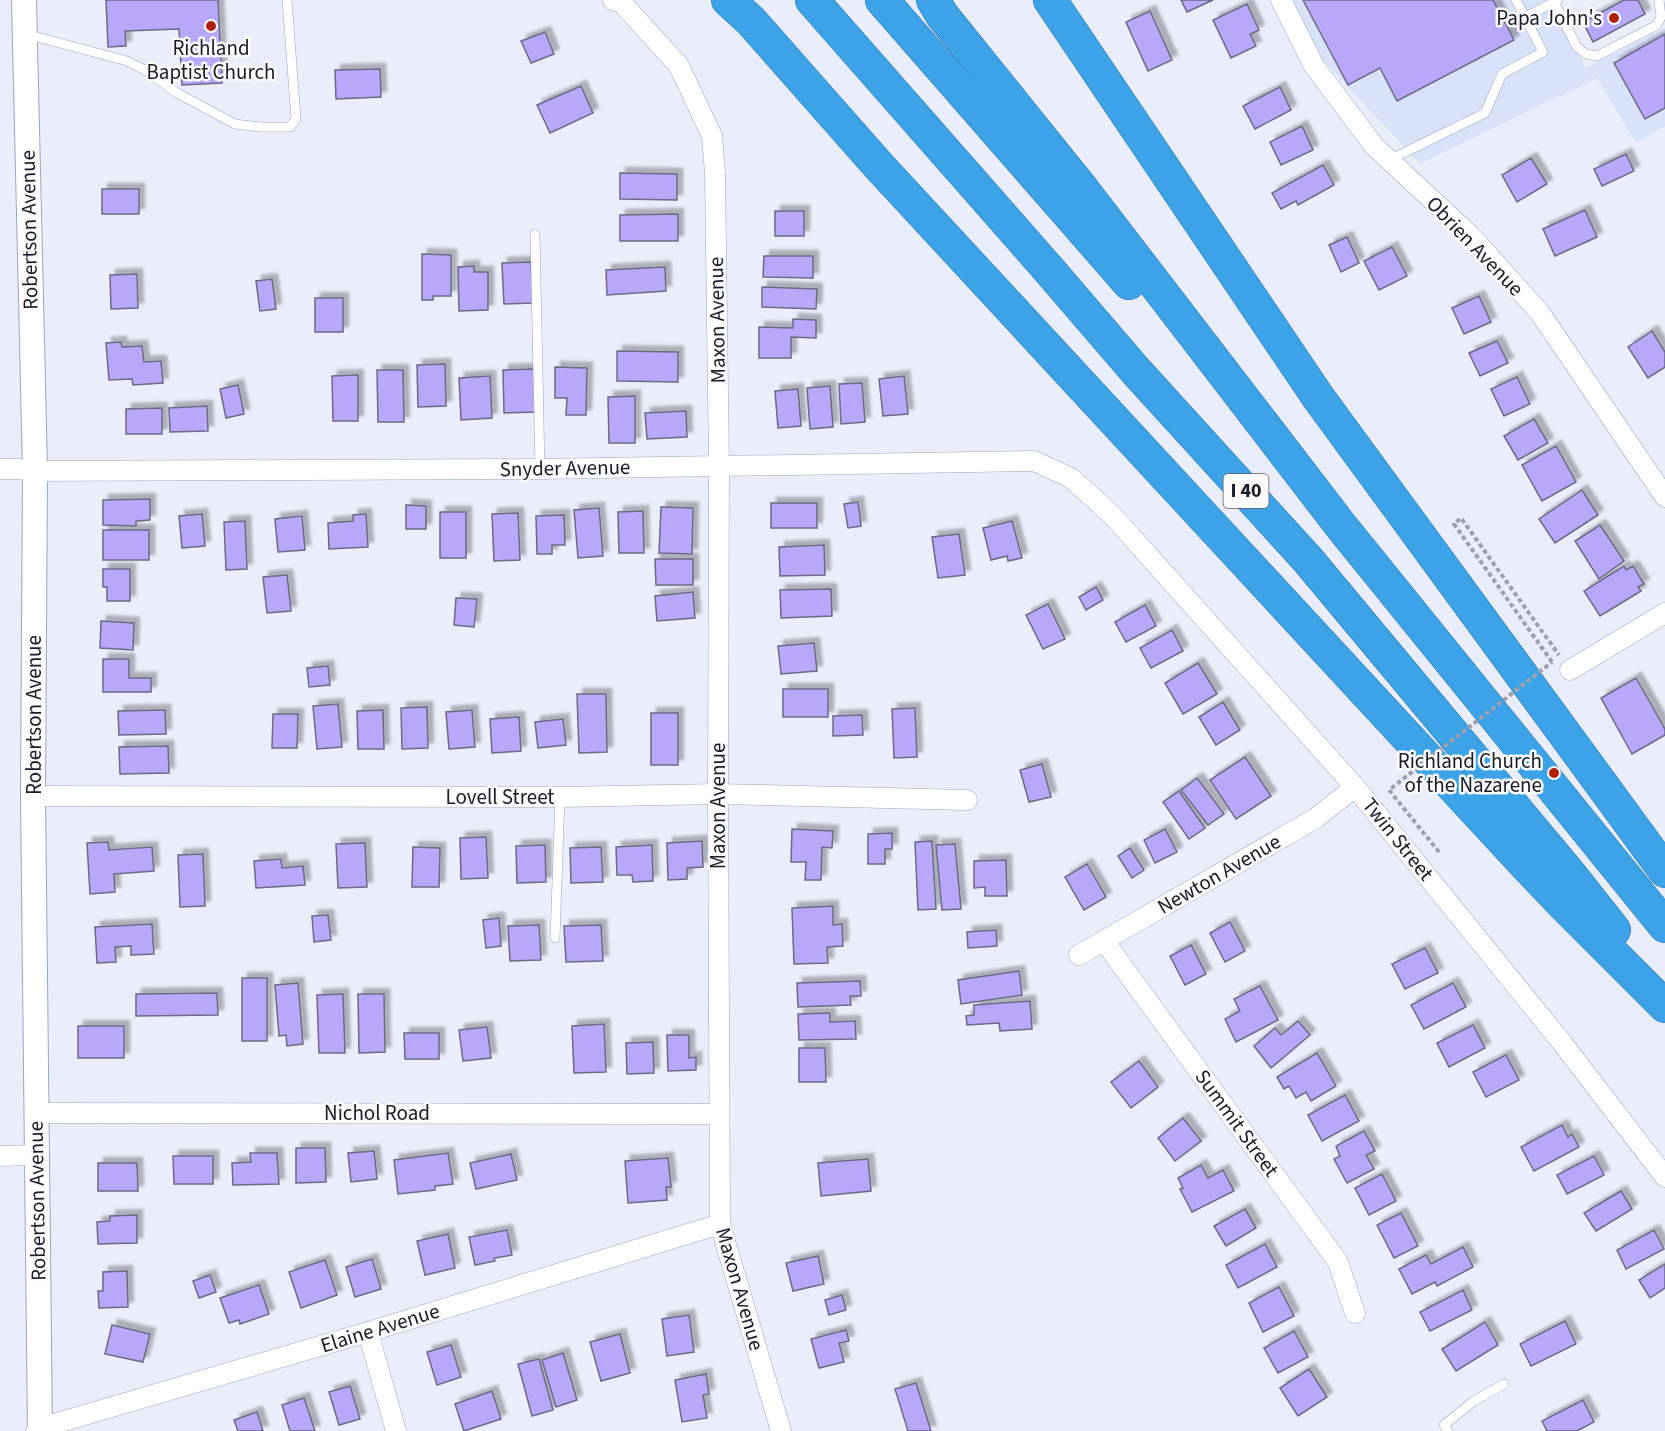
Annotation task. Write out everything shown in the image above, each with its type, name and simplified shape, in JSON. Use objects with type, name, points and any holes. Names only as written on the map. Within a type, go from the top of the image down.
[{"type":"highway","points":[[728,0],[751,21],[878,165],[1531,870],[1665,1006]]},
{"type":"highway","name":"I 40","points":[[812,0],[1135,370],[1308,560],[1573,878],[1665,995]]},
{"type":"highway","name":"I 40","points":[[882,0],[1341,526],[1665,926]]},
{"type":"highway","points":[[933,0],[942,15],[1083,190],[1341,526]]},
{"type":"highway","points":[[1050,0],[1318,397],[1665,871]]},
{"type":"street","name":"Robertson Avenue","points":[[24,0],[35,471],[33,796],[39,1430]]},
{"type":"street","name":"Maxon Avenue","points":[[613,0],[622,3],[679,66],[712,136],[715,173],[719,466],[720,1224],[781,1431]]},
{"type":"street","name":"Obrien Avenue","points":[[1281,0],[1314,66],[1374,146],[1471,236],[1540,313],[1665,497]]},
{"type":"street","name":"Snyder Avenue","points":[[0,469],[35,471],[540,469],[1034,461],[1071,478],[1112,516]]},
{"type":"street","name":"Twin Street","points":[[1112,516],[1355,787],[1563,1044],[1665,1177]]},
{"type":"street","points":[[1570,670],[1665,613]]},
{"type":"street","name":"Newton Avenue","points":[[1079,955],[1316,818],[1355,787]]},
{"type":"street","name":"Lovell Street","points":[[33,796],[560,797],[718,794],[967,800]]},
{"type":"street","name":"Summit Street","points":[[1104,941],[1338,1262],[1354,1313]]},
{"type":"street","name":"Nichol Road","points":[[36,1113],[719,1114]]},
{"type":"street","points":[[0,1156],[37,1155]]},
{"type":"street","name":"Elaine Avenue","points":[[39,1430],[720,1224]]},
{"type":"street","points":[[368,1332],[396,1431]]},
{"type":"lane","points":[[24,34],[127,61],[145,70],[177,93],[235,124],[290,127],[297,119],[287,0]]},
{"type":"lane","points":[[1389,160],[1485,113],[1502,74],[1542,52],[1516,0]]},
{"type":"lane","points":[[1525,17],[1556,1],[1578,47],[1586,54],[1597,56],[1657,25],[1660,17],[1659,0]]},
{"type":"lane","points":[[535,234],[540,469]]},
{"type":"lane","points":[[555,938],[560,797]]},
{"type":"lane","points":[[1446,1430],[1444,1425],[1474,1401],[1504,1384]]},
{"type":"path","points":[[1439,852],[1389,790],[1552,662],[1454,524],[1461,518],[1570,670]]},
{"type":"shaded area","points":[[1292,0],[1549,0],[1586,68],[1665,28],[1665,126],[1636,143],[1597,78],[1420,164],[1322,59]]},
{"type":"building","points":[[106,0],[218,0],[222,83],[182,85],[179,29],[125,31],[126,46],[108,47]]},
{"type":"building","points":[[1181,0],[1213,0],[1187,12]]},
{"type":"building","points":[[1303,0],[1493,0],[1514,40],[1397,101],[1380,68],[1348,85]]},
{"type":"building","name":"Papa John's","points":[[1624,0],[1638,0],[1645,14],[1593,42],[1583,22]]},
{"type":"building","points":[[1247,4],[1259,30],[1250,34],[1256,46],[1231,58],[1213,20]]},
{"type":"building","points":[[1150,11],[1172,60],[1148,71],[1126,22]]},
{"type":"building","points":[[545,32],[554,54],[531,63],[521,41]]},
{"type":"building","points":[[1665,34],[1665,108],[1645,119],[1614,63]]},
{"type":"building","points":[[380,69],[381,97],[336,99],[335,70]]},
{"type":"building","points":[[581,86],[593,113],[550,133],[537,105]]},
{"type":"building","points":[[1280,87],[1291,110],[1255,129],[1243,106]]},
{"type":"building","points":[[1302,126],[1313,150],[1281,165],[1270,142]]},
{"type":"building","points":[[1626,154],[1634,171],[1602,186],[1594,169]]},
{"type":"building","points":[[1531,158],[1547,184],[1517,202],[1502,175]]},
{"type":"building","points":[[1323,165],[1334,185],[1298,205],[1296,201],[1281,209],[1272,193]]},
{"type":"building","points":[[620,173],[677,174],[677,200],[620,199]]},
{"type":"building","points":[[102,189],[139,189],[139,214],[102,214]]},
{"type":"building","points":[[1585,210],[1597,237],[1555,256],[1543,229]]},
{"type":"building","points":[[775,211],[804,211],[804,236],[775,236]]},
{"type":"building","points":[[678,214],[678,241],[620,241],[620,215]]},
{"type":"building","points":[[1347,237],[1359,263],[1341,272],[1329,245]]},
{"type":"building","points":[[1392,247],[1407,276],[1379,290],[1364,261]]},
{"type":"building","points":[[422,254],[451,255],[451,296],[433,296],[433,300],[422,300]]},
{"type":"building","points":[[764,256],[813,256],[813,278],[763,277]]},
{"type":"building","points":[[531,262],[533,303],[504,304],[502,263]]},
{"type":"building","points":[[474,266],[474,272],[488,272],[488,310],[459,311],[458,267]]},
{"type":"building","points":[[665,267],[666,291],[607,295],[606,270]]},
{"type":"building","points":[[137,274],[138,308],[111,309],[110,275]]},
{"type":"building","points":[[272,279],[276,309],[260,311],[256,281]]},
{"type":"building","points":[[762,287],[817,289],[816,309],[762,307]]},
{"type":"building","points":[[1479,296],[1491,322],[1464,334],[1452,308]]},
{"type":"building","points":[[315,298],[343,298],[343,332],[315,332]]},
{"type":"building","points":[[793,319],[816,320],[816,338],[791,337],[791,358],[759,358],[759,327],[793,328]]},
{"type":"building","points":[[1652,331],[1665,352],[1665,367],[1648,378],[1628,347]]},
{"type":"building","points":[[1497,341],[1508,363],[1480,376],[1469,353]]},
{"type":"building","points":[[121,342],[122,347],[142,346],[144,362],[161,361],[163,383],[133,385],[132,379],[109,380],[106,343]]},
{"type":"building","points":[[617,351],[678,352],[678,382],[617,381]]},
{"type":"building","points":[[445,364],[446,406],[418,407],[417,365]]},
{"type":"building","points":[[555,367],[587,368],[586,415],[566,415],[567,398],[555,398]]},
{"type":"building","points":[[534,369],[535,412],[504,413],[503,370]]},
{"type":"building","points":[[377,370],[403,370],[404,422],[378,422]]},
{"type":"building","points":[[358,375],[358,421],[333,421],[332,376]]},
{"type":"building","points":[[490,376],[492,418],[461,420],[459,378]]},
{"type":"building","points":[[904,376],[908,414],[883,416],[879,379]]},
{"type":"building","points":[[1517,377],[1530,404],[1504,416],[1491,389]]},
{"type":"building","points":[[862,383],[865,422],[841,424],[839,384]]},
{"type":"building","points":[[238,385],[244,414],[226,418],[220,389]]},
{"type":"building","points":[[830,386],[833,427],[810,429],[807,388]]},
{"type":"building","points":[[798,389],[801,426],[778,428],[775,391]]},
{"type":"building","points":[[635,396],[635,443],[609,443],[608,397]]},
{"type":"building","points":[[207,406],[208,431],[170,432],[169,408]]},
{"type":"building","points":[[162,408],[162,434],[126,434],[126,409]]},
{"type":"building","points":[[686,411],[687,437],[647,439],[645,413]]},
{"type":"building","points":[[1534,419],[1548,443],[1518,460],[1504,436]]},
{"type":"building","points":[[1556,446],[1576,482],[1542,501],[1522,465]]},
{"type":"building","points":[[1582,490],[1598,515],[1555,543],[1539,519]]},
{"type":"building","points":[[150,499],[150,520],[136,521],[136,526],[103,525],[103,500]]},
{"type":"building","points":[[858,502],[861,526],[848,528],[844,504]]},
{"type":"building","points":[[771,503],[817,503],[817,528],[771,528]]},
{"type":"building","points":[[406,505],[426,506],[426,529],[406,529]]},
{"type":"building","points":[[661,507],[693,508],[692,554],[659,553]]},
{"type":"building","points":[[599,508],[603,556],[578,558],[574,510]]},
{"type":"building","points":[[643,511],[644,553],[619,553],[618,512]]},
{"type":"building","points":[[440,512],[466,512],[466,558],[440,558]]},
{"type":"building","points":[[518,513],[520,560],[494,561],[492,514]]},
{"type":"building","points":[[202,514],[205,546],[182,548],[179,516]]},
{"type":"building","points":[[366,514],[368,547],[329,549],[328,523],[353,521],[353,515]]},
{"type":"building","points":[[564,515],[565,545],[552,545],[552,554],[537,554],[536,516]]},
{"type":"building","points":[[302,516],[305,550],[278,552],[275,519]]},
{"type":"building","points":[[245,521],[247,569],[226,570],[224,522]]},
{"type":"building","points":[[1012,521],[1022,558],[1008,561],[1007,556],[991,560],[983,528]]},
{"type":"building","points":[[1600,525],[1624,561],[1599,579],[1575,541]]},
{"type":"building","points":[[103,530],[149,530],[149,560],[103,560]]},
{"type":"building","points":[[959,534],[965,575],[938,578],[932,537]]},
{"type":"building","points":[[824,545],[825,575],[780,576],[779,547]]},
{"type":"building","points":[[655,559],[693,559],[693,585],[656,585]]},
{"type":"building","points":[[1624,566],[1626,570],[1633,566],[1644,584],[1638,587],[1641,591],[1600,616],[1584,591]]},
{"type":"building","points":[[103,569],[130,569],[130,601],[107,601],[107,587],[103,587]]},
{"type":"building","points":[[287,575],[291,611],[267,613],[263,577]]},
{"type":"building","points":[[1096,587],[1103,600],[1086,610],[1079,597]]},
{"type":"building","points":[[831,589],[832,616],[781,618],[780,590]]},
{"type":"building","points":[[693,592],[695,618],[657,621],[655,596]]},
{"type":"building","points":[[456,598],[477,599],[474,627],[454,625]]},
{"type":"building","points":[[1048,604],[1065,639],[1043,649],[1026,615]]},
{"type":"building","points":[[1145,605],[1156,626],[1126,642],[1115,622]]},
{"type":"building","points":[[101,621],[134,623],[133,650],[100,648]]},
{"type":"building","points":[[1172,630],[1183,651],[1151,668],[1140,648]]},
{"type":"building","points":[[814,643],[817,671],[781,674],[778,646]]},
{"type":"building","points":[[103,659],[129,659],[129,678],[151,678],[151,692],[103,692]]},
{"type":"building","points":[[1198,663],[1217,694],[1183,714],[1165,683]]},
{"type":"building","points":[[328,666],[330,685],[309,687],[307,668]]},
{"type":"building","points":[[1636,678],[1665,729],[1665,735],[1632,754],[1601,698]]},
{"type":"building","points":[[783,689],[828,689],[828,717],[783,717]]},
{"type":"building","points":[[577,694],[606,694],[607,752],[579,753]]},
{"type":"building","points":[[1223,702],[1240,730],[1216,745],[1199,717]]},
{"type":"building","points":[[338,704],[342,747],[317,749],[313,706]]},
{"type":"building","points":[[427,707],[428,748],[402,749],[401,708]]},
{"type":"building","points":[[915,708],[917,757],[894,758],[892,709]]},
{"type":"building","points":[[165,710],[166,734],[119,735],[118,711]]},
{"type":"building","points":[[383,710],[384,749],[358,749],[357,711]]},
{"type":"building","points":[[472,710],[475,747],[449,749],[446,712]]},
{"type":"building","points":[[651,713],[678,713],[678,765],[651,765]]},
{"type":"building","points":[[273,714],[298,714],[297,748],[272,748]]},
{"type":"building","points":[[862,715],[863,735],[833,736],[833,716]]},
{"type":"building","points":[[519,717],[521,751],[492,753],[490,719]]},
{"type":"building","points":[[563,719],[566,745],[538,748],[535,722]]},
{"type":"building","points":[[168,746],[169,773],[120,774],[119,747]]},
{"type":"building","points":[[1245,757],[1271,796],[1236,819],[1210,780]]},
{"type":"building","points":[[1042,764],[1051,797],[1029,802],[1020,770]]},
{"type":"building","points":[[1197,778],[1224,814],[1208,825],[1181,790]]},
{"type":"building","points":[[1179,791],[1205,828],[1189,839],[1163,802]]},
{"type":"building","points":[[792,829],[833,831],[832,848],[822,847],[821,880],[805,880],[806,862],[791,862]]},
{"type":"building","points":[[1165,829],[1177,852],[1155,863],[1144,840]]},
{"type":"building","points":[[892,833],[892,849],[885,849],[885,864],[868,864],[868,834]]},
{"type":"building","points":[[486,837],[488,878],[461,879],[460,838]]},
{"type":"building","points":[[702,841],[703,867],[687,868],[687,879],[668,880],[667,843]]},
{"type":"building","points":[[932,841],[936,909],[918,910],[915,842]]},
{"type":"building","points":[[108,842],[109,850],[152,847],[154,871],[114,874],[115,892],[90,894],[87,843]]},
{"type":"building","points":[[365,843],[367,887],[338,888],[336,844]]},
{"type":"building","points":[[955,844],[961,909],[942,910],[936,845]]},
{"type":"building","points":[[545,845],[546,882],[517,883],[516,846]]},
{"type":"building","points":[[652,845],[653,881],[633,882],[632,875],[617,875],[616,847]]},
{"type":"building","points":[[413,847],[440,848],[439,887],[412,887]]},
{"type":"building","points":[[601,847],[603,882],[571,883],[570,848]]},
{"type":"building","points":[[1130,848],[1144,870],[1132,878],[1118,856]]},
{"type":"building","points":[[203,854],[205,906],[180,907],[178,855]]},
{"type":"building","points":[[281,859],[282,868],[303,866],[305,885],[256,888],[254,861]]},
{"type":"building","points":[[1006,860],[1007,896],[985,896],[985,887],[974,888],[974,861]]},
{"type":"building","points":[[1087,864],[1106,897],[1084,910],[1065,877]]},
{"type":"building","points":[[833,906],[833,925],[842,924],[843,946],[827,947],[828,963],[794,964],[792,908]]},
{"type":"building","points":[[328,915],[331,940],[314,942],[312,916]]},
{"type":"building","points":[[499,918],[501,946],[486,948],[483,920]]},
{"type":"building","points":[[1230,922],[1245,951],[1225,962],[1210,933]]},
{"type":"building","points":[[152,924],[154,954],[131,955],[131,946],[115,947],[116,962],[97,963],[95,927]]},
{"type":"building","points":[[539,925],[541,960],[510,961],[508,926]]},
{"type":"building","points":[[601,925],[603,961],[566,962],[564,926]]},
{"type":"building","points":[[996,930],[997,946],[968,948],[967,932]]},
{"type":"building","points":[[1191,945],[1206,974],[1185,985],[1170,956]]},
{"type":"building","points":[[1425,948],[1438,973],[1405,989],[1392,964]]},
{"type":"building","points":[[1019,971],[1022,995],[961,1004],[958,980]]},
{"type":"building","points":[[242,978],[267,978],[267,1041],[242,1041]]},
{"type":"building","points":[[860,981],[861,996],[850,996],[851,1005],[798,1007],[797,983]]},
{"type":"building","points":[[298,983],[303,1044],[287,1046],[286,1035],[279,1036],[275,985]]},
{"type":"building","points":[[1453,983],[1466,1007],[1424,1029],[1411,1005]]},
{"type":"building","points":[[1260,986],[1278,1020],[1236,1042],[1225,1019],[1240,1011],[1234,999]]},
{"type":"building","points":[[217,993],[218,1015],[136,1016],[136,994]]},
{"type":"building","points":[[343,994],[345,1053],[319,1053],[317,995]]},
{"type":"building","points":[[358,994],[384,994],[385,1052],[359,1053]]},
{"type":"building","points":[[1030,1001],[1032,1029],[1000,1031],[999,1023],[967,1025],[966,1016],[974,1015],[974,1005]]},
{"type":"building","points":[[830,1013],[830,1022],[855,1021],[856,1039],[799,1040],[798,1014]]},
{"type":"building","points":[[1298,1021],[1310,1035],[1271,1068],[1254,1046],[1275,1028],[1281,1035]]},
{"type":"building","points":[[604,1024],[606,1072],[574,1073],[572,1026]]},
{"type":"building","points":[[1473,1025],[1485,1048],[1449,1067],[1437,1043]]},
{"type":"building","points":[[78,1026],[124,1026],[124,1058],[78,1058]]},
{"type":"building","points":[[487,1027],[491,1058],[463,1061],[459,1030]]},
{"type":"building","points":[[404,1033],[439,1033],[439,1059],[405,1059]]},
{"type":"building","points":[[667,1035],[689,1035],[689,1058],[696,1057],[696,1070],[668,1071]]},
{"type":"building","points":[[653,1042],[654,1073],[627,1074],[626,1043]]},
{"type":"building","points":[[799,1048],[825,1048],[826,1082],[799,1082]]},
{"type":"building","points":[[1317,1053],[1336,1086],[1311,1101],[1306,1092],[1296,1098],[1289,1086],[1284,1089],[1277,1077]]},
{"type":"building","points":[[1506,1055],[1519,1080],[1486,1097],[1473,1072]]},
{"type":"building","points":[[1139,1061],[1158,1087],[1131,1108],[1111,1082]]},
{"type":"building","points":[[1345,1095],[1359,1121],[1322,1141],[1308,1115]]},
{"type":"building","points":[[1183,1118],[1201,1141],[1175,1161],[1158,1138]]},
{"type":"building","points":[[1562,1125],[1568,1137],[1572,1134],[1579,1147],[1534,1171],[1521,1147]]},
{"type":"building","points":[[1364,1131],[1375,1151],[1366,1155],[1374,1169],[1347,1183],[1334,1159],[1340,1156],[1336,1146]]},
{"type":"building","points":[[296,1148],[325,1148],[326,1182],[296,1183]]},
{"type":"building","points":[[374,1151],[377,1179],[351,1182],[348,1153]]},
{"type":"building","points":[[250,1153],[277,1153],[279,1184],[233,1185],[232,1163],[251,1162]]},
{"type":"building","points":[[448,1153],[453,1184],[435,1186],[435,1190],[398,1194],[394,1160]]},
{"type":"building","points":[[511,1154],[517,1180],[476,1189],[470,1163]]},
{"type":"building","points":[[173,1156],[213,1156],[213,1184],[174,1184]]},
{"type":"building","points":[[1594,1156],[1604,1175],[1567,1194],[1557,1175]]},
{"type":"building","points":[[668,1158],[671,1187],[666,1187],[667,1200],[628,1203],[625,1161]]},
{"type":"building","points":[[868,1159],[871,1191],[821,1196],[818,1163]]},
{"type":"building","points":[[98,1163],[137,1163],[138,1191],[98,1191]]},
{"type":"building","points":[[1201,1165],[1208,1178],[1223,1170],[1234,1191],[1192,1212],[1180,1189],[1183,1188],[1178,1178]]},
{"type":"building","points":[[1382,1174],[1396,1201],[1369,1215],[1355,1188]]},
{"type":"building","points":[[1621,1191],[1632,1209],[1596,1231],[1584,1213]]},
{"type":"building","points":[[1245,1209],[1256,1228],[1226,1246],[1214,1226]]},
{"type":"building","points":[[1401,1213],[1418,1246],[1394,1258],[1377,1225]]},
{"type":"building","points":[[137,1215],[137,1243],[98,1244],[97,1222],[110,1221],[110,1216]]},
{"type":"building","points":[[507,1230],[512,1255],[494,1258],[495,1261],[475,1265],[469,1237]]},
{"type":"building","points":[[1654,1230],[1664,1249],[1626,1269],[1617,1250]]},
{"type":"building","points":[[448,1234],[455,1268],[425,1275],[417,1241]]},
{"type":"building","points":[[1265,1244],[1277,1267],[1238,1288],[1226,1265]]},
{"type":"building","points":[[1463,1247],[1473,1267],[1437,1286],[1435,1282],[1412,1294],[1399,1269],[1426,1255],[1431,1264]]},
{"type":"building","points":[[818,1256],[824,1284],[793,1291],[786,1263]]},
{"type":"building","points":[[372,1259],[381,1289],[355,1297],[346,1267]]},
{"type":"building","points":[[325,1260],[337,1295],[301,1308],[289,1272]]},
{"type":"building","points":[[1665,1264],[1665,1288],[1650,1298],[1639,1280]]},
{"type":"building","points":[[127,1271],[128,1307],[99,1308],[98,1291],[103,1291],[103,1272]]},
{"type":"building","points":[[210,1275],[216,1292],[199,1298],[193,1281]]},
{"type":"building","points":[[259,1285],[269,1314],[240,1324],[239,1320],[229,1323],[220,1298]]},
{"type":"building","points":[[1279,1287],[1294,1316],[1263,1332],[1249,1303]]},
{"type":"building","points":[[1463,1290],[1472,1310],[1430,1331],[1420,1312]]},
{"type":"building","points":[[842,1295],[846,1310],[829,1315],[825,1300]]},
{"type":"building","points":[[689,1315],[694,1352],[667,1356],[662,1319]]},
{"type":"building","points":[[1565,1321],[1576,1344],[1531,1366],[1520,1344]]},
{"type":"building","points":[[1485,1322],[1498,1345],[1456,1371],[1442,1349]]},
{"type":"building","points":[[112,1325],[150,1334],[143,1362],[105,1354]]},
{"type":"building","points":[[846,1330],[849,1341],[839,1343],[844,1362],[819,1368],[811,1339]]},
{"type":"building","points":[[1294,1331],[1308,1357],[1278,1373],[1264,1348]]},
{"type":"building","points":[[620,1334],[630,1373],[601,1381],[590,1342]]},
{"type":"building","points":[[451,1345],[461,1377],[437,1385],[427,1352]]},
{"type":"building","points":[[563,1353],[577,1400],[556,1407],[542,1360]]},
{"type":"building","points":[[539,1359],[553,1410],[532,1416],[518,1364]]},
{"type":"building","points":[[1309,1369],[1327,1397],[1298,1416],[1280,1388]]},
{"type":"building","points":[[706,1374],[709,1394],[703,1395],[707,1418],[682,1422],[675,1380]]},
{"type":"building","points":[[916,1383],[931,1431],[908,1431],[895,1389]]},
{"type":"building","points":[[350,1386],[360,1419],[339,1425],[329,1392]]},
{"type":"building","points":[[492,1391],[501,1419],[464,1431],[455,1404]]},
{"type":"building","points":[[304,1398],[315,1431],[290,1431],[282,1405]]},
{"type":"building","points":[[1583,1400],[1594,1422],[1577,1431],[1547,1431],[1542,1421]]},
{"type":"building","points":[[257,1412],[263,1431],[238,1431],[234,1420]]},
{"type":"place","name":"Papa John's","points":[[1614,18]]},
{"type":"place","name":"Richland Baptist Church","points":[[211,26]]},
{"type":"place","name":"Richland Church of the Nazarene","points":[[1554,773]]}]
